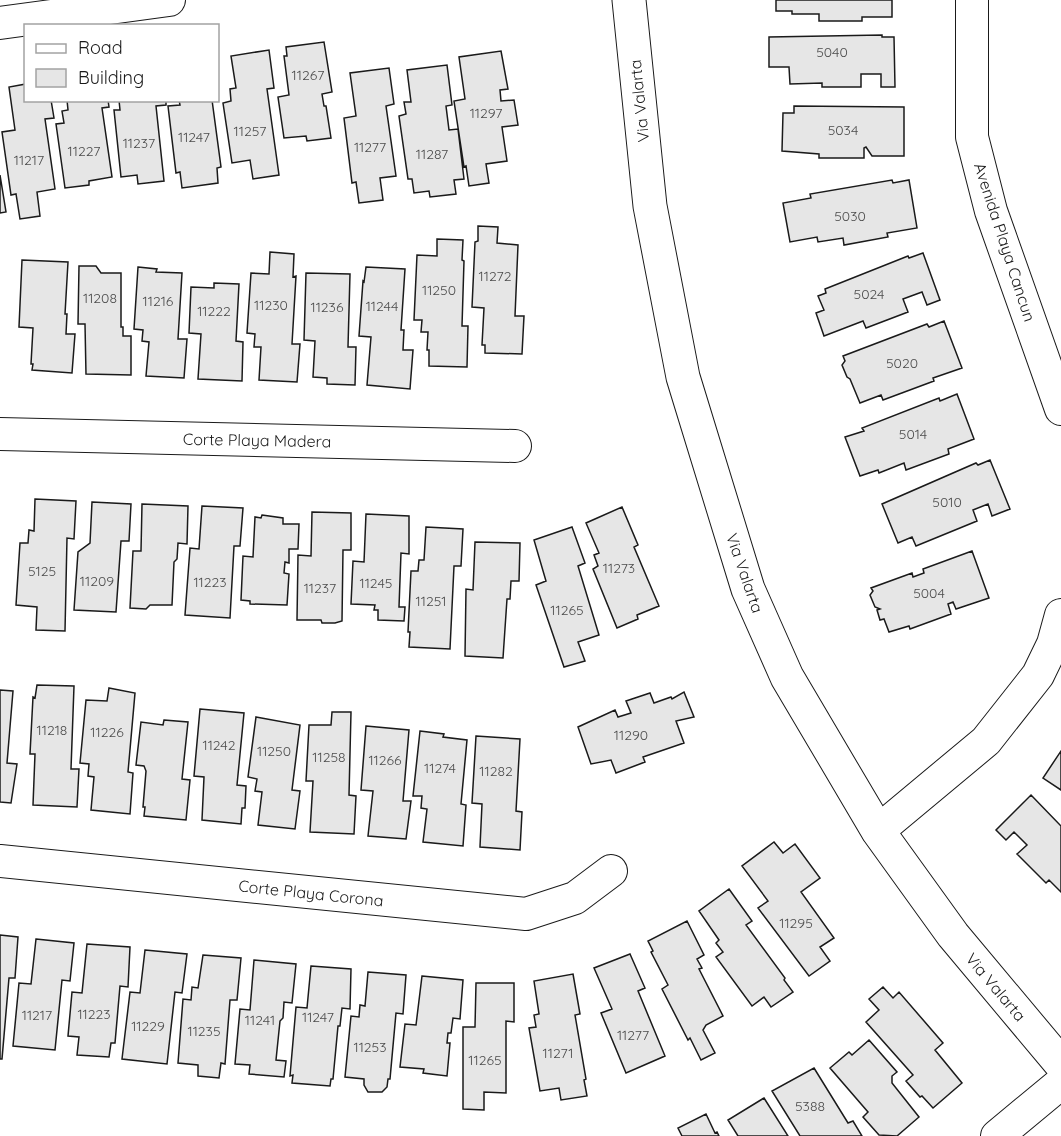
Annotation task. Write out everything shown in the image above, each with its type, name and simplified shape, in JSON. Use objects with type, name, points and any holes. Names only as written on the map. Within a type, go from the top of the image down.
[{"type":"main road","name":"Via Valarta","points":[[629,0],[650,206],[683,377],[748,589],[787,677],[878,831],[952,935],[1061,1064]]},
{"type":"street","points":[[0,23],[169,0]]},
{"type":"street","name":"Avenida Playa Cancun","points":[[972,0],[972,137],[992,211],[1061,409]]},
{"type":"street","name":"Corte Playa Madera","points":[[0,434],[514,446]]},
{"type":"street","points":[[878,831],[986,741],[1038,675],[1053,644],[1061,615]]},
{"type":"street","name":"Corte Playa Corona","points":[[0,861],[526,914],[575,898],[611,871]]},
{"type":"street","points":[[997,1136],[1061,1083]]},
{"type":"building","points":[[776,0],[892,0],[892,17],[862,17],[862,21],[819,21],[819,14],[792,14],[792,11],[776,11]]},
{"type":"building","points":[[882,35],[882,37],[894,37],[895,87],[881,87],[881,74],[861,74],[861,87],[822,87],[822,83],[790,84],[789,67],[769,67],[769,37]]},
{"type":"building","points":[[324,42],[332,92],[322,94],[331,138],[307,141],[306,136],[284,138],[278,97],[289,95],[284,56],[287,56],[286,47]]},
{"type":"building","points":[[269,50],[274,88],[267,89],[279,175],[253,179],[250,160],[232,163],[223,103],[231,101],[230,89],[236,88],[231,56]]},
{"type":"building","points":[[501,51],[508,89],[500,90],[501,101],[514,100],[518,125],[502,127],[507,161],[486,164],[489,183],[469,186],[454,101],[465,99],[459,57]]},
{"type":"building","points":[[447,65],[452,105],[446,106],[449,130],[458,129],[464,179],[454,180],[456,194],[430,197],[429,191],[414,193],[412,179],[408,179],[399,116],[406,114],[404,102],[411,102],[407,70]]},
{"type":"building","points":[[389,68],[394,104],[386,106],[396,176],[380,178],[383,200],[359,203],[356,182],[352,183],[344,118],[356,116],[350,73]]},
{"type":"building","points":[[24,84],[24,102],[51,102],[54,118],[45,119],[55,189],[37,192],[40,216],[20,219],[16,194],[11,195],[2,132],[15,130],[9,87]]},
{"type":"building","points":[[67,102],[108,102],[109,107],[102,108],[112,177],[89,181],[89,185],[65,188],[56,124],[64,123],[62,111],[68,110]]},
{"type":"building","points":[[119,102],[166,102],[166,105],[156,106],[164,181],[138,184],[137,175],[121,177],[114,110],[120,110]]},
{"type":"building","points":[[179,102],[212,102],[221,167],[217,168],[218,183],[182,188],[180,172],[176,173],[168,106],[180,105]]},
{"type":"building","points":[[794,106],[904,107],[904,156],[872,156],[866,147],[864,158],[819,158],[819,154],[782,151],[783,113],[794,113]]},
{"type":"building","points":[[0,175],[6,212],[0,213]]},
{"type":"building","points":[[892,180],[893,183],[909,180],[917,228],[887,233],[888,237],[844,245],[843,238],[818,242],[817,237],[790,242],[783,203],[811,198],[810,194]]},
{"type":"building","points":[[478,226],[498,227],[497,243],[518,245],[515,316],[524,316],[522,354],[485,353],[485,345],[482,345],[484,308],[472,307],[475,242],[478,241]]},
{"type":"building","points":[[437,239],[463,240],[462,326],[468,326],[467,367],[429,366],[428,332],[421,332],[422,320],[414,320],[417,255],[437,256]]},
{"type":"building","points":[[270,252],[294,254],[293,277],[296,276],[292,344],[300,344],[297,382],[259,380],[261,347],[254,347],[255,334],[247,333],[251,273],[269,274]]},
{"type":"building","points":[[923,253],[940,300],[927,305],[922,292],[903,299],[908,312],[866,328],[863,321],[824,336],[816,313],[824,310],[818,296],[826,293],[825,289],[908,256],[909,258]]},
{"type":"building","points":[[22,260],[68,262],[65,314],[67,314],[66,334],[75,334],[72,373],[32,370],[33,328],[19,327]]},
{"type":"building","points":[[79,266],[96,266],[101,273],[121,273],[121,327],[123,327],[123,336],[131,336],[131,375],[86,374],[85,324],[78,324]]},
{"type":"building","points":[[138,267],[157,269],[156,272],[182,273],[178,339],[187,339],[184,378],[146,376],[149,342],[142,341],[143,330],[134,329]]},
{"type":"building","points":[[366,267],[405,269],[401,330],[404,330],[403,350],[413,350],[410,389],[367,385],[371,337],[359,336]]},
{"type":"building","points":[[306,273],[350,274],[348,347],[356,347],[355,385],[327,384],[327,378],[313,377],[315,341],[304,340]]},
{"type":"building","points":[[214,283],[239,284],[236,341],[243,342],[242,381],[198,379],[201,334],[189,333],[191,287],[214,288]]},
{"type":"building","points":[[944,321],[962,368],[883,400],[881,395],[860,403],[842,365],[845,361],[843,356],[927,324],[929,327]]},
{"type":"building","points":[[957,394],[974,439],[948,449],[949,454],[906,470],[904,463],[879,473],[878,470],[860,476],[845,437],[939,398],[940,401]]},
{"type":"building","points":[[990,460],[1010,509],[992,516],[988,504],[973,510],[977,521],[916,546],[912,537],[898,543],[882,504],[976,463],[978,465]]},
{"type":"building","points":[[35,499],[76,501],[74,539],[67,538],[65,631],[36,630],[37,607],[16,605],[20,543],[28,543],[29,530],[34,531]]},
{"type":"building","points":[[92,502],[131,504],[129,541],[121,541],[116,612],[74,610],[78,552],[90,543]]},
{"type":"building","points":[[142,504],[188,506],[187,544],[178,543],[177,559],[174,562],[172,605],[150,605],[146,609],[130,608],[133,551],[141,551]]},
{"type":"building","points":[[202,506],[243,508],[240,546],[234,546],[230,618],[185,615],[190,548],[199,549]]},
{"type":"building","points":[[622,507],[638,545],[634,547],[659,606],[637,615],[638,619],[617,628],[593,569],[598,566],[594,555],[599,553],[586,523]]},
{"type":"building","points":[[312,512],[351,513],[351,550],[343,550],[342,621],[335,623],[322,623],[321,620],[297,620],[298,555],[311,556]]},
{"type":"building","points":[[366,514],[409,516],[409,554],[401,553],[399,607],[405,607],[404,621],[378,620],[378,610],[374,610],[375,605],[351,604],[353,561],[364,562]]},
{"type":"building","points":[[262,515],[283,518],[283,524],[299,524],[298,549],[289,549],[289,563],[285,562],[284,573],[289,574],[287,605],[250,604],[250,601],[241,600],[243,556],[253,557],[255,517],[261,518]]},
{"type":"building","points":[[426,527],[463,529],[461,566],[454,566],[450,649],[409,647],[411,571],[418,571],[419,560],[424,560]]},
{"type":"building","points":[[572,527],[585,563],[578,566],[599,635],[578,642],[585,661],[564,667],[536,585],[546,581],[534,540]]},
{"type":"building","points":[[475,542],[520,543],[519,581],[511,581],[510,599],[507,599],[503,658],[465,656],[466,589],[473,590]]},
{"type":"building","points":[[972,551],[989,598],[956,609],[953,602],[948,604],[951,614],[910,629],[909,626],[889,632],[884,619],[880,620],[877,610],[880,609],[875,607],[870,595],[873,591],[871,588],[912,573],[913,577],[924,573],[923,569]]},
{"type":"building","points":[[37,685],[74,686],[71,769],[79,769],[77,807],[33,805],[35,754],[30,754],[33,697],[35,698]]},
{"type":"building","points":[[109,688],[135,693],[128,772],[133,773],[130,814],[91,810],[94,777],[88,776],[89,764],[80,763],[86,700],[107,701]]},
{"type":"building","points":[[0,690],[13,691],[7,763],[17,764],[11,803],[0,802]]},
{"type":"building","points":[[684,692],[694,717],[676,721],[684,743],[643,757],[645,762],[616,773],[611,760],[591,764],[578,727],[615,710],[618,717],[631,713],[626,701],[650,693],[654,703],[671,697],[672,699]]},
{"type":"building","points":[[200,709],[244,713],[237,785],[246,786],[245,808],[242,808],[241,824],[202,820],[204,777],[194,776]]},
{"type":"building","points":[[332,712],[351,712],[349,795],[356,796],[354,834],[310,832],[313,781],[306,781],[309,725],[331,725]]},
{"type":"building","points":[[256,717],[300,725],[292,790],[300,791],[295,829],[258,825],[262,792],[255,791],[257,779],[248,777]]},
{"type":"building","points":[[164,720],[188,722],[182,779],[190,780],[186,820],[144,816],[146,771],[144,766],[136,765],[141,722],[163,725]]},
{"type":"building","points":[[366,726],[409,730],[403,801],[411,801],[406,839],[368,836],[373,791],[361,790]]},
{"type":"building","points":[[420,731],[467,740],[461,804],[466,805],[463,846],[423,842],[427,809],[421,808],[422,796],[413,796]]},
{"type":"building","points":[[476,736],[520,739],[516,811],[522,812],[520,850],[480,847],[482,804],[472,803]]},
{"type":"building","points":[[1061,751],[1061,790],[1043,778]]},
{"type":"building","points":[[1031,795],[1061,826],[1061,892],[1049,880],[1046,883],[1017,854],[1027,845],[1014,832],[1006,840],[996,830]]},
{"type":"building","points":[[774,842],[783,853],[795,844],[820,878],[801,892],[834,938],[820,947],[830,961],[809,976],[758,908],[768,901],[742,866]]},
{"type":"building","points":[[729,889],[752,921],[746,925],[793,992],[771,1007],[764,997],[752,1006],[716,957],[723,952],[716,943],[719,940],[699,911]]},
{"type":"building","points":[[687,921],[704,955],[697,959],[702,968],[699,969],[723,1016],[706,1025],[703,1030],[715,1053],[701,1060],[662,989],[668,985],[651,952],[653,951],[648,941]]},
{"type":"building","points":[[0,935],[18,937],[15,978],[9,978],[2,1059],[0,1059]]},
{"type":"building","points":[[36,939],[74,943],[70,981],[62,980],[55,1050],[13,1046],[19,983],[31,984]]},
{"type":"building","points":[[87,944],[130,947],[128,987],[120,986],[115,1043],[111,1043],[109,1057],[77,1055],[79,1037],[68,1036],[72,992],[82,993]]},
{"type":"building","points":[[145,950],[187,954],[182,993],[175,992],[167,1064],[122,1059],[130,992],[140,993]]},
{"type":"building","points":[[630,954],[645,988],[638,991],[665,1056],[626,1073],[601,1013],[612,1009],[594,968]]},
{"type":"building","points":[[203,955],[241,958],[237,1000],[230,1000],[225,1064],[221,1063],[219,1078],[198,1076],[198,1065],[178,1063],[183,999],[191,1000],[192,987],[198,988]]},
{"type":"building","points":[[254,960],[296,964],[292,1003],[284,1002],[283,1018],[280,1021],[276,1060],[286,1061],[284,1077],[249,1074],[250,1065],[235,1064],[240,1009],[250,1010]]},
{"type":"building","points":[[311,966],[351,969],[350,1009],[342,1008],[333,1079],[331,1079],[330,1086],[292,1083],[293,1075],[290,1076],[296,1007],[307,1008]]},
{"type":"building","points":[[368,972],[406,975],[403,1014],[396,1013],[390,1079],[382,1092],[368,1092],[364,1079],[345,1077],[351,1016],[359,1017],[360,1005],[365,1006]]},
{"type":"building","points":[[573,974],[580,1014],[575,1015],[587,1096],[561,1100],[559,1088],[540,1091],[529,1028],[536,1027],[534,1015],[539,1014],[534,981]]},
{"type":"building","points":[[422,976],[463,980],[460,1019],[453,1018],[451,1033],[448,1033],[447,1043],[450,1043],[447,1076],[423,1073],[424,1069],[400,1067],[405,1024],[416,1025]]},
{"type":"building","points":[[476,983],[514,983],[514,1022],[506,1021],[506,1093],[484,1092],[484,1110],[463,1109],[463,1027],[475,1027]]},
{"type":"building","points":[[883,987],[893,998],[899,992],[943,1043],[935,1050],[962,1083],[933,1108],[906,1081],[913,1075],[866,1022],[879,1010],[869,999]]},
{"type":"building","points":[[869,1040],[897,1072],[892,1076],[892,1083],[919,1117],[897,1136],[879,1135],[863,1117],[868,1112],[830,1068],[849,1052],[852,1055]]},
{"type":"building","points":[[814,1068],[848,1123],[853,1121],[862,1136],[800,1136],[772,1091]]},
{"type":"building","points":[[764,1098],[788,1136],[738,1136],[728,1120]]},
{"type":"building","points":[[706,1114],[715,1133],[717,1132],[719,1136],[682,1136],[678,1128]]}]
